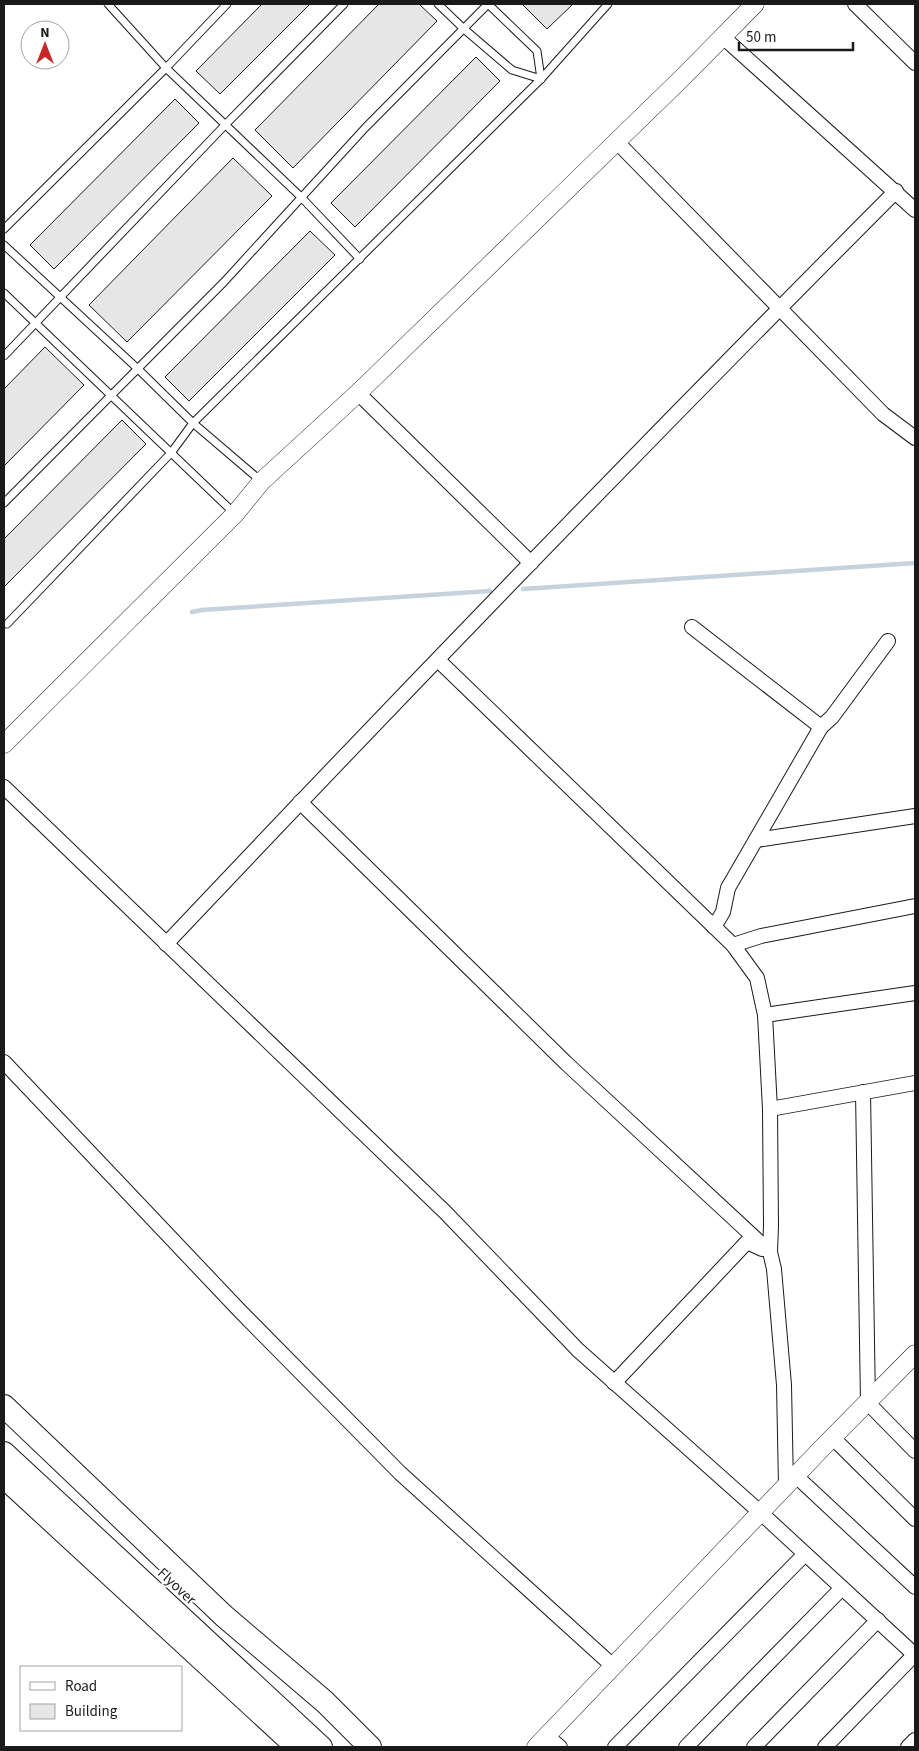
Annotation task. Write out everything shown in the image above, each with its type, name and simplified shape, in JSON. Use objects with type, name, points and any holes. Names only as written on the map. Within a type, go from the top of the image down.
[{"type":"highway","points":[[4,1406],[224,1616],[325,1702],[370,1747]]},
{"type":"highway","name":"Flyover","points":[[4,1425],[350,1747]]},
{"type":"highway","name":"Flyover","points":[[4,1453],[321,1747]]},
{"type":"highway","points":[[4,1477],[297,1747]]},
{"type":"street","points":[[4,744],[235,514],[262,481],[358,393],[756,4]]},
{"type":"street","points":[[856,4],[914,61]]},
{"type":"street","points":[[722,37],[915,210]]},
{"type":"street","points":[[616,141],[778,309],[883,414],[915,438]]},
{"type":"street","points":[[166,944],[531,563],[778,309],[896,191]]},
{"type":"street","points":[[358,393],[531,563]]},
{"type":"street","points":[[692,627],[820,727]]},
{"type":"street","points":[[714,927],[722,912],[728,888],[820,727],[832,717],[888,641]]},
{"type":"street","points":[[438,660],[733,945],[757,978],[765,1015],[770,1109],[770,1252],[774,1269],[791,1481],[915,1587]]},
{"type":"street","points":[[4,787],[445,1212],[578,1350],[915,1655],[825,1747]]},
{"type":"street","points":[[300,802],[566,1063],[770,1252]]},
{"type":"street","points":[[756,840],[914,814]]},
{"type":"street","points":[[733,945],[761,936],[915,906]]},
{"type":"street","points":[[765,1015],[915,993]]},
{"type":"street","points":[[4,1062],[233,1304],[400,1473],[614,1667]]},
{"type":"street","points":[[770,1109],[915,1082]]},
{"type":"street","points":[[863,1092],[868,1403],[912,1442]]},
{"type":"street","points":[[614,1383],[747,1242],[770,1252]]},
{"type":"street","points":[[548,1743],[614,1667],[760,1513],[915,1354]]},
{"type":"street","points":[[833,1438],[915,1519]]},
{"type":"street","points":[[615,1747],[805,1554]]},
{"type":"street","points":[[686,1747],[842,1588]]},
{"type":"street","points":[[754,1747],[878,1620]]},
{"type":"street","points":[[908,1747],[915,1740]]},
{"type":"lane","points":[[108,4],[166,68],[301,197],[360,258]]},
{"type":"lane","points":[[4,229],[166,68],[227,4]]},
{"type":"lane","points":[[4,356],[226,124],[344,4]]},
{"type":"lane","points":[[438,4],[512,70],[541,80]]},
{"type":"lane","points":[[4,503],[224,282],[365,128],[488,4],[537,51],[541,80]]},
{"type":"lane","points":[[5,625],[171,453],[194,424],[541,80],[608,4]]},
{"type":"lane","points":[[4,245],[138,369],[194,424],[262,481]]},
{"type":"lane","points":[[4,293],[235,514]]},
{"type":"building","points":[[262,4],[310,4],[220,94],[196,71]]},
{"type":"building","points":[[379,4],[419,4],[437,21],[293,168],[255,130]]},
{"type":"building","points":[[522,4],[573,4],[547,29]]},
{"type":"building","points":[[476,57],[500,81],[355,227],[331,203]]},
{"type":"building","points":[[175,99],[199,123],[54,269],[30,245]]},
{"type":"building","points":[[233,158],[272,196],[127,342],[89,305]]},
{"type":"building","points":[[310,231],[335,255],[189,401],[165,377]]},
{"type":"building","points":[[45,347],[84,385],[4,466],[4,389]]},
{"type":"building","points":[[122,420],[146,444],[4,587],[4,539]]},
{"type":"waterway","points":[[523,589],[915,563]]},
{"type":"waterway","points":[[192,612],[490,591]]}]
